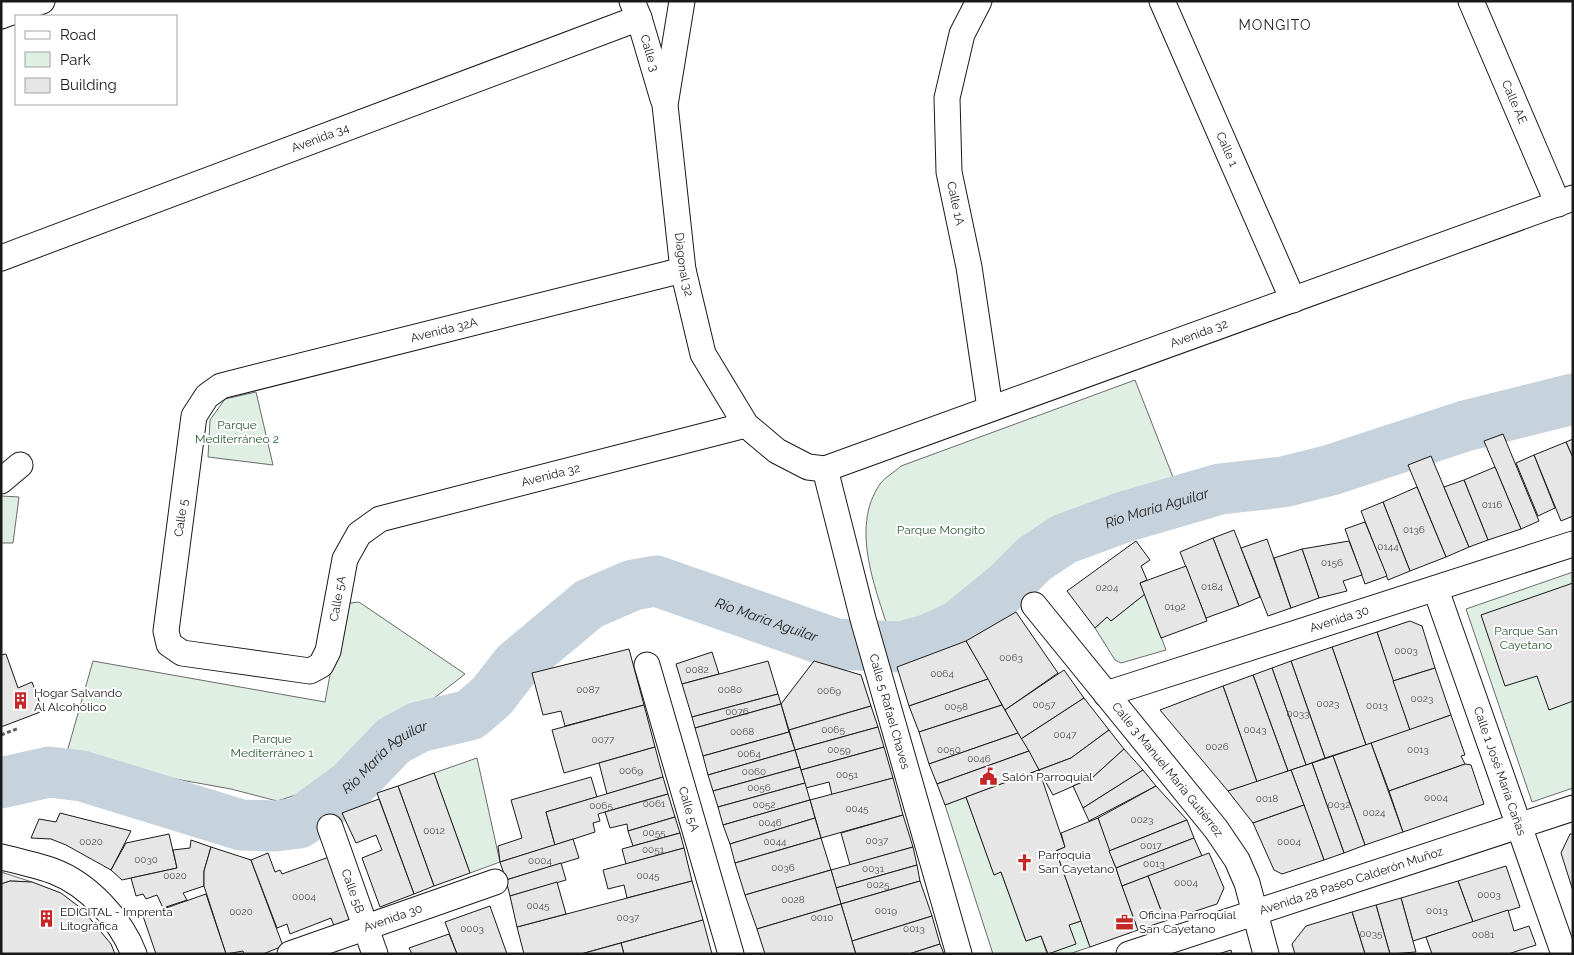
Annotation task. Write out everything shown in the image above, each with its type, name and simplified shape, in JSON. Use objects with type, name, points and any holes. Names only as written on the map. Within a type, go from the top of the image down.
[{"type":"street","points":[[1,16],[42,1]]},
{"type":"street","name":"Diagonal 32","points":[[682,1],[665,105],[683,270],[703,354],[746,425],[777,451],[808,467],[825,469]]},
{"type":"street","name":"Calle 1A","points":[[979,1],[962,34],[947,98],[949,172],[969,267],[990,408]]},
{"type":"street","name":"Calle 1","points":[[1162,1],[1293,300]]},
{"type":"street","name":"Calle AE","points":[[1471,1],[1565,201]]},
{"type":"street","name":"Calle 3","points":[[636,10],[665,105]]},
{"type":"street","name":"Avenida 34","points":[[1,258],[636,10]]},
{"type":"street","name":"Avenida 32","points":[[825,469],[1565,201]]},
{"type":"street","name":"Avenida 32A","points":[[207,396],[221,386],[683,270]]},
{"type":"street","name":"Calle 5","points":[[207,396],[194,416],[166,631],[169,644],[182,653],[300,670],[310,671],[321,665]]},
{"type":"street","name":"Avenida 32","points":[[358,534],[380,519],[746,425]]},
{"type":"street","points":[[1,481],[20,465]]},
{"type":"street","name":"Calle 5 Rafael Chaves","points":[[825,469],[863,620],[959,954]]},
{"type":"street","name":"Calle 5A","points":[[321,665],[328,651],[345,559],[358,534]]},
{"type":"street","name":"Avenida 30","points":[[1106,694],[1436,590],[1573,544]]},
{"type":"street","name":"Calle 1 José María Cañas","points":[[1436,590],[1564,954]]},
{"type":"street","name":"Calle 3 Manuel María Gutiérrez","points":[[1034,605],[1216,829],[1237,860],[1256,913],[1266,954]]},
{"type":"street","name":"Calle 5A","points":[[647,665],[731,954]]},
{"type":"street","name":"Avenida 28 Paseo Calderón Muñoz","points":[[1129,954],[1573,808]]},
{"type":"street","name":"Calle 5B","points":[[330,827],[375,954]]},
{"type":"street","points":[[1,857],[54,872],[88,892],[114,917],[134,954]]},
{"type":"street","name":"Avenida 30","points":[[290,954],[495,882]]},
{"type":"path","points":[[1,735],[19,728]]},
{"type":"green space","name":"Parque Mongito","points":[[1135,380],[1178,490],[1060,531],[1035,547],[960,609],[939,622],[917,632],[891,638],[873,580],[866,540],[867,520],[871,502],[882,481],[901,466]]},
{"type":"green space","name":"Parque Mediterráneo 2","points":[[256,392],[273,465],[208,457],[210,420],[225,399]]},
{"type":"green space","points":[[1,496],[19,497],[13,543],[1,543]]},
{"type":"green space","name":"Parque San Cayetano","points":[[1573,572],[1573,788],[1532,802],[1466,609]]},
{"type":"green space","points":[[1145,594],[1166,650],[1121,663],[1115,660],[1095,628],[1107,617],[1111,621]]},
{"type":"green space","name":"Parque Mediterráneo 1","points":[[359,602],[465,674],[401,724],[349,756],[318,788],[277,801],[231,789],[65,759],[93,661],[325,702],[343,604]]},
{"type":"green space","points":[[477,758],[500,862],[470,873],[434,773]]},
{"type":"green space","points":[[966,797],[994,874],[1001,872],[1026,941],[1041,936],[1047,954],[993,954],[945,805]]},
{"type":"green space","points":[[1081,921],[1090,947],[1069,954],[1048,954],[1069,925]]},
{"type":"shaded area","points":[[1,872],[32,882],[10,881],[1,884]]},
{"type":"building","points":[[1503,434],[1539,521],[1521,529],[1484,441]]},
{"type":"building","points":[[1573,439],[1573,458],[1566,442]]},
{"type":"building","points":[[1566,442],[1573,458],[1573,516],[1561,521],[1534,455]]},
{"type":"building","points":[[1534,455],[1555,508],[1538,516],[1516,463]]},
{"type":"building","points":[[1431,456],[1469,547],[1446,557],[1408,465]]},
{"type":"building","points":[[1495,467],[1521,529],[1488,540],[1464,480]]},
{"type":"building","points":[[1464,480],[1488,540],[1469,547],[1444,487]]},
{"type":"building","points":[[1417,487],[1446,557],[1410,571],[1383,502]]},
{"type":"building","points":[[1383,502],[1410,571],[1388,580],[1361,511]]},
{"type":"building","points":[[1365,522],[1387,576],[1365,584],[1345,529]]},
{"type":"building","points":[[1234,530],[1260,597],[1239,606],[1213,538]]},
{"type":"building","points":[[1213,538],[1239,606],[1206,618],[1180,552]]},
{"type":"building","points":[[1267,539],[1291,608],[1268,616],[1241,548]]},
{"type":"building","points":[[1136,541],[1150,560],[1141,566],[1147,580],[1140,583],[1145,594],[1111,621],[1107,617],[1095,628],[1067,591]]},
{"type":"building","points":[[1349,541],[1362,575],[1343,581],[1347,591],[1319,598],[1302,549]]},
{"type":"building","points":[[1302,549],[1319,598],[1291,608],[1274,558]]},
{"type":"building","points":[[1186,566],[1207,621],[1161,638],[1140,583]]},
{"type":"building","points":[[1573,583],[1573,701],[1549,710],[1537,676],[1505,686],[1481,615]]},
{"type":"building","points":[[1016,612],[1058,673],[1005,710],[966,641]]},
{"type":"building","points":[[1410,621],[1422,626],[1435,668],[1393,681],[1377,632]]},
{"type":"building","points":[[1377,632],[1410,730],[1366,745],[1332,647]]},
{"type":"building","points":[[966,641],[988,679],[909,706],[897,667]]},
{"type":"building","points":[[1332,647],[1366,745],[1325,758],[1291,661]]},
{"type":"building","points":[[629,649],[644,705],[565,726],[561,711],[543,715],[532,673]]},
{"type":"building","points":[[712,652],[719,674],[682,684],[676,664]]},
{"type":"building","name":"Hogar Salvando Al Alcohólico","points":[[6,654],[18,688],[32,682],[43,711],[1,727],[1,655]]},
{"type":"building","points":[[768,661],[778,694],[692,717],[682,684]]},
{"type":"building","points":[[814,661],[861,675],[871,706],[789,730],[781,704]]},
{"type":"building","points":[[1291,661],[1325,758],[1306,765],[1272,668]]},
{"type":"building","points":[[1272,668],[1306,765],[1288,771],[1253,675]]},
{"type":"building","points":[[1435,668],[1451,715],[1410,730],[1393,681]]},
{"type":"building","points":[[1064,670],[1084,698],[1021,739],[1005,710]]},
{"type":"building","points":[[1253,675],[1288,771],[1257,782],[1223,686]]},
{"type":"building","points":[[988,679],[1002,705],[919,732],[909,706]]},
{"type":"building","points":[[1223,686],[1257,782],[1228,791],[1160,710]]},
{"type":"building","points":[[778,694],[781,704],[695,728],[692,717]]},
{"type":"building","points":[[1084,698],[1109,730],[1071,758],[1039,770],[1021,739]]},
{"type":"building","points":[[781,704],[789,732],[703,756],[695,728]]},
{"type":"building","points":[[644,705],[655,747],[564,773],[552,730]]},
{"type":"building","points":[[1002,705],[1018,733],[929,764],[919,732]]},
{"type":"building","points":[[871,706],[878,727],[795,750],[789,730]]},
{"type":"building","points":[[1451,715],[1465,755],[1461,756],[1465,764],[1389,791],[1371,743]]},
{"type":"building","points":[[878,727],[884,747],[801,770],[795,750]]},
{"type":"building","points":[[1109,730],[1124,749],[1092,778],[1053,795],[1039,770],[1071,758]]},
{"type":"building","points":[[789,732],[795,750],[708,775],[703,756]]},
{"type":"building","points":[[1018,733],[1029,751],[937,784],[929,764]]},
{"type":"building","points":[[1371,743],[1403,832],[1365,845],[1333,756]]},
{"type":"building","points":[[655,747],[663,777],[607,794],[599,763]]},
{"type":"building","points":[[884,747],[893,778],[832,795],[829,782],[806,788],[801,770]]},
{"type":"building","points":[[1124,749],[1143,770],[1083,808],[1073,786],[1092,778]]},
{"type":"building","points":[[795,750],[800,767],[713,791],[708,775]]},
{"type":"building","name":"Salón Parroquial","points":[[1029,751],[1039,770],[945,805],[937,784]]},
{"type":"building","points":[[1333,756],[1365,845],[1344,853],[1312,763]]},
{"type":"building","points":[[1312,763],[1344,853],[1324,860],[1291,770]]},
{"type":"building","points":[[1465,764],[1471,765],[1484,804],[1403,832],[1389,791]]},
{"type":"building","points":[[800,767],[805,783],[718,807],[713,791]]},
{"type":"building","name":"Parroquia San Cayetano","points":[[1039,770],[1065,847],[1056,851],[1081,921],[1069,925],[1076,944],[1048,954],[1041,936],[1026,941],[1001,872],[994,875],[966,797]]},
{"type":"building","points":[[1143,770],[1156,786],[1089,821],[1083,808]]},
{"type":"building","points":[[1291,770],[1304,805],[1253,823],[1228,791]]},
{"type":"building","points":[[434,773],[470,873],[434,886],[398,786]]},
{"type":"building","points":[[591,777],[597,797],[546,812],[555,845],[500,862],[498,846],[522,838],[511,800]]},
{"type":"building","points":[[663,777],[668,794],[598,814],[600,821],[593,823],[595,832],[555,845],[546,812]]},
{"type":"building","points":[[893,778],[903,815],[821,838],[810,800]]},
{"type":"building","points":[[805,783],[810,800],[723,825],[718,807]]},
{"type":"building","points":[[398,786],[434,886],[414,894],[377,793]]},
{"type":"building","points":[[1156,786],[1187,820],[1109,851],[1098,818]]},
{"type":"building","points":[[668,794],[675,817],[628,831],[627,824],[610,828],[605,812]]},
{"type":"building","points":[[379,799],[414,894],[380,907],[362,858],[382,850],[376,835],[356,843],[342,813]]},
{"type":"building","points":[[810,800],[815,818],[730,844],[723,825]]},
{"type":"building","points":[[1304,805],[1324,860],[1282,874],[1274,870],[1253,823]]},
{"type":"building","points":[[60,813],[131,831],[111,870],[66,845],[51,839],[31,838],[39,819],[56,822]]},
{"type":"building","points":[[903,815],[913,847],[850,865],[841,833]]},
{"type":"building","points":[[675,817],[680,833],[633,846],[628,831]]},
{"type":"building","points":[[815,818],[821,838],[735,863],[730,844]]},
{"type":"building","points":[[1098,818],[1138,930],[1090,947],[1056,851],[1065,847],[1061,833]]},
{"type":"building","points":[[1187,820],[1194,838],[1116,868],[1109,851]]},
{"type":"building","points":[[680,833],[684,848],[626,864],[622,849]]},
{"type":"building","points":[[169,834],[177,868],[122,880],[111,870],[126,843]]},
{"type":"building","points":[[1570,834],[1573,834],[1573,891],[1561,853]]},
{"type":"building","points":[[821,838],[831,870],[745,895],[735,863]]},
{"type":"building","points":[[1194,838],[1202,856],[1122,886],[1116,868]]},
{"type":"building","points":[[573,839],[579,858],[506,880],[500,862]]},
{"type":"building","points":[[191,840],[211,847],[204,871],[204,886],[183,893],[187,900],[163,908],[157,895],[146,899],[143,894],[136,896],[131,878],[177,868],[173,850],[190,848]]},
{"type":"building","points":[[211,847],[251,860],[283,946],[263,954],[244,954],[243,951],[226,954],[204,886],[204,871]]},
{"type":"building","points":[[913,847],[917,865],[836,888],[831,870]]},
{"type":"building","points":[[684,848],[692,881],[627,898],[624,885],[608,889],[603,870]]},
{"type":"building","points":[[268,853],[275,872],[280,870],[282,874],[329,857],[352,919],[334,926],[331,918],[290,934],[287,924],[277,928],[251,860]]},
{"type":"building","points":[[1209,853],[1224,888],[1217,904],[1165,921],[1148,876]]},
{"type":"building","points":[[561,863],[566,880],[510,896],[506,880]]},
{"type":"building","points":[[917,865],[920,881],[841,904],[836,888]]},
{"type":"building","points":[[1506,866],[1520,907],[1473,922],[1458,881]]},
{"type":"building","points":[[831,870],[841,904],[757,929],[745,895]]},
{"type":"building","points":[[1148,876],[1165,921],[1138,930],[1122,886]]},
{"type":"building","name":"EDIGITAL - Imprenta Litográfica","points":[[10,881],[32,882],[61,893],[82,909],[111,944],[115,954],[1,954],[1,884]]},
{"type":"building","points":[[692,881],[703,920],[581,954],[524,954],[517,927]]},
{"type":"building","points":[[920,881],[932,916],[852,941],[841,904]]},
{"type":"building","points":[[1458,881],[1473,922],[1413,941],[1401,898]]},
{"type":"building","points":[[557,882],[566,914],[517,927],[510,896]]},
{"type":"building","points":[[206,894],[226,954],[156,954],[143,916]]},
{"type":"building","points":[[1401,898],[1416,952],[1390,954],[1376,905]]},
{"type":"building","points":[[841,904],[856,954],[765,954],[757,929]]},
{"type":"building","points":[[1376,905],[1390,954],[1365,954],[1352,912]]},
{"type":"building","points":[[490,906],[507,954],[457,954],[445,922]]},
{"type":"building","points":[[1508,910],[1514,931],[1529,926],[1536,945],[1508,954],[1432,954],[1426,937]]},
{"type":"building","points":[[1352,912],[1365,954],[1295,954],[1292,944],[1306,926]]},
{"type":"building","points":[[932,916],[940,944],[909,954],[856,954],[852,941]]},
{"type":"building","points":[[703,920],[712,954],[624,954],[621,943]]},
{"type":"building","points":[[449,934],[457,954],[412,954],[409,948]]},
{"type":"building","points":[[621,943],[624,954],[581,954]]},
{"type":"building","points":[[940,944],[944,954],[909,954]]},
{"type":"building","points":[[1231,950],[1232,954],[1218,954]]},
{"type":"waterway","name":"Río María Aguilar","points":[[1,783],[49,772],[82,776],[241,825],[275,826],[299,823],[351,785],[393,741],[419,727],[470,715],[492,696],[516,665],[589,604],[633,585],[656,581],[836,644],[901,647],[930,639],[958,626],[1007,586],[1034,559],[1064,539],[1124,517],[1220,489],[1283,482],[1331,470],[1465,426],[1573,399]]},
{"type":"place","name":"Hogar Salvando Al Alcohólico","points":[[20,700]]},
{"type":"place","name":"Salón Parroquial","points":[[988,777]]},
{"type":"place","name":"Parroquia San Cayetano","points":[[1024,862]]},
{"type":"place","name":"EDIGITAL - Imprenta Litográfica","points":[[46,919]]},
{"type":"place","name":"Oficina Parroquial San Cayetano","points":[[1125,922]]},
{"type":"district","name":"MONGITO","points":[[1275,25]]}]
